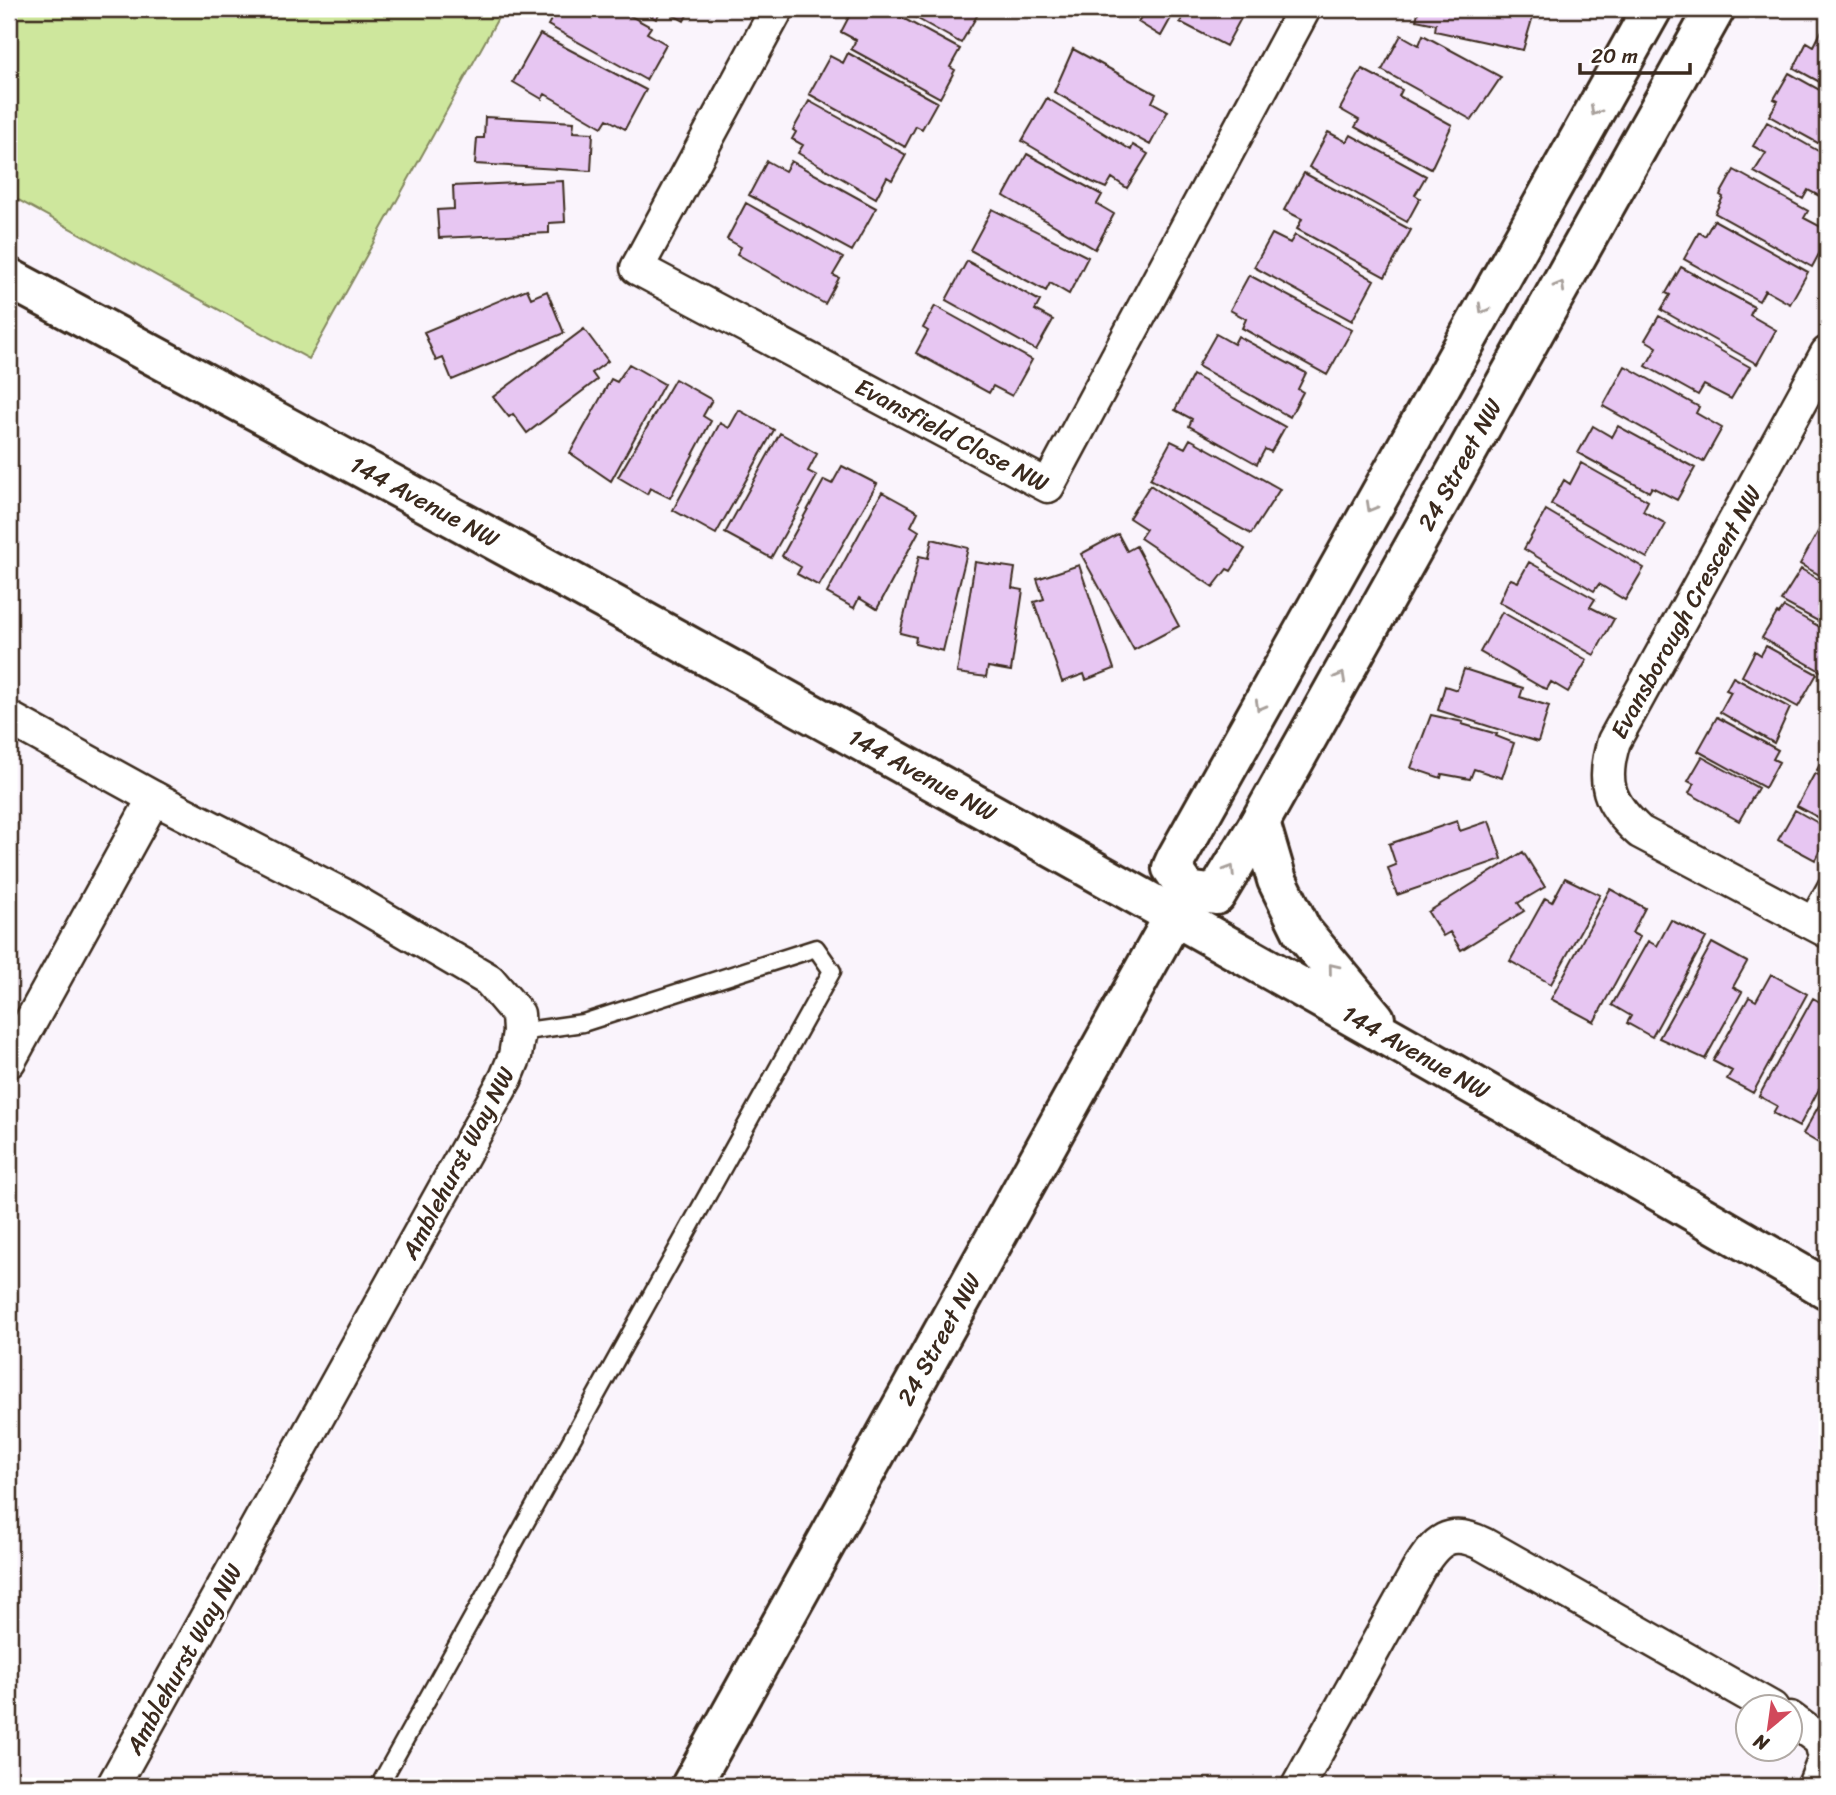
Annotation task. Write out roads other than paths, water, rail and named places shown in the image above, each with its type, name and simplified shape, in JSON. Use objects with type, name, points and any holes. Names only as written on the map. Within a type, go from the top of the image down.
[{"type":"street","name":"Evansfield Close NW","points":[[777,9],[637,268],[1048,486],[1304,9]]},
{"type":"street","points":[[1181,904],[1172,869],[1175,859],[1652,9]]},
{"type":"street","name":"24 Street NW","points":[[691,1786],[1181,904],[1216,895],[1260,822],[1715,9]]},
{"type":"street","name":"144 Avenue NW","points":[[9,278],[880,750],[1181,904],[1393,1039],[1827,1289]]},
{"type":"street","name":"Evansborough Crescent NW","points":[[1817,925],[1640,832],[1619,814],[1608,791],[1606,764],[1614,741],[1827,353]]},
{"type":"street","points":[[9,718],[154,798],[349,898],[489,980],[517,1014],[519,1032]]},
{"type":"street","points":[[9,1061],[154,798]]},
{"type":"street","points":[[1260,822],[1277,880],[1302,931],[1393,1039]]},
{"type":"street","name":"Amblehurst Way NW","points":[[113,1786],[496,1098],[515,1056],[519,1032]]},
{"type":"street","points":[[1298,1786],[1418,1570],[1430,1551],[1448,1537],[1465,1535],[1483,1544],[1749,1694]]},
{"type":"street","points":[[1804,1728],[1821,1741],[1825,1759],[1814,1786]]},
{"type":"lane","points":[[1817,925],[1827,884]]},
{"type":"lane","points":[[379,1786],[832,971],[816,947],[583,1023],[519,1032]]}]
